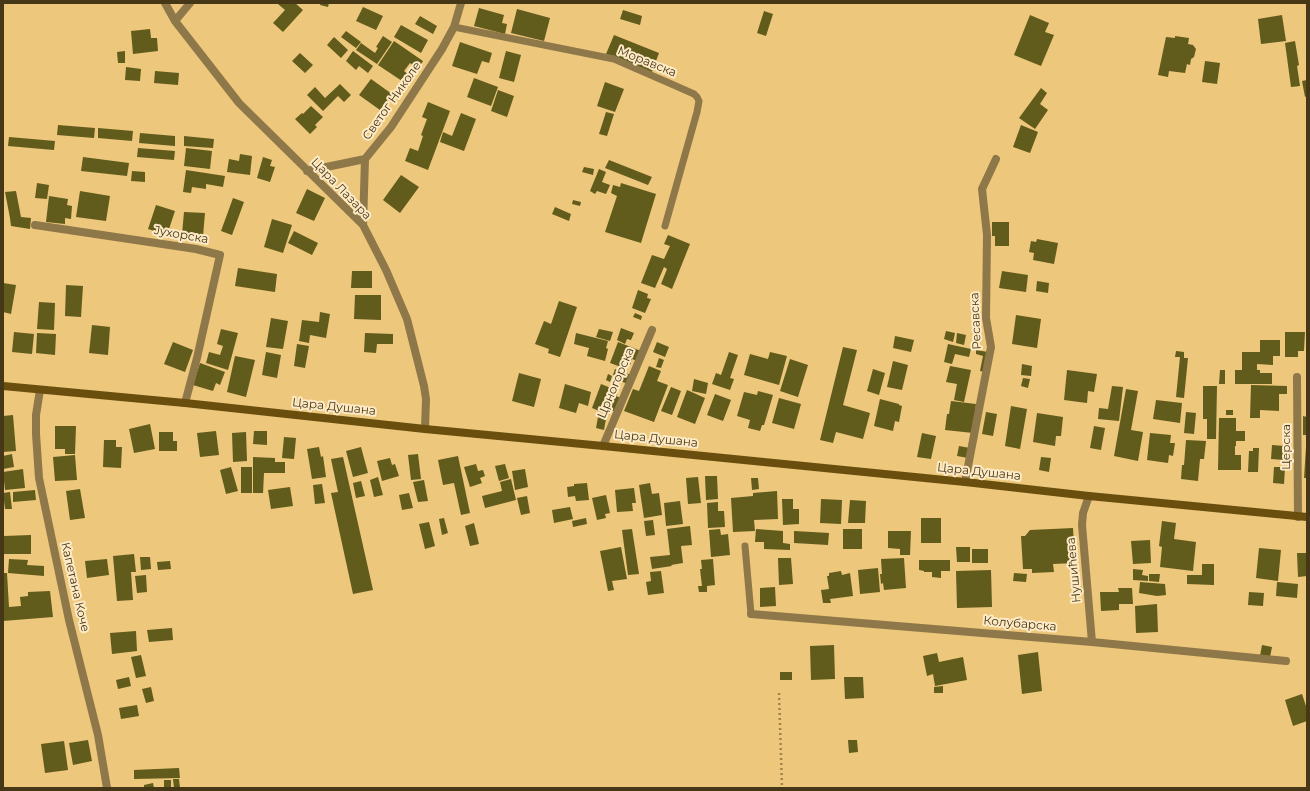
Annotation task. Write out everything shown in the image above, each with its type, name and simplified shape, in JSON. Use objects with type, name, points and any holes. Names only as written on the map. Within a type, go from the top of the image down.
[{"type":"main road","name":"Цара Душана","points":[[3,386],[185,403],[425,429],[965,482],[1307,518]]},
{"type":"street","name":"Цара Лазара","points":[[165,3],[175,21],[239,103],[363,225],[386,270],[407,319],[426,398],[425,429]]},
{"type":"street","points":[[175,21],[190,3]]},
{"type":"street","name":"Светог Николе","points":[[307,171],[365,159],[391,127],[442,49],[454,27],[461,3]]},
{"type":"street","points":[[363,225],[365,159]]},
{"type":"street","name":"Ресавска","points":[[965,482],[992,347],[986,318],[987,235],[982,189],[996,159]]},
{"type":"street","name":"Јухорска","points":[[35,225],[196,249],[220,255],[197,358],[185,403]]},
{"type":"street","name":"Црногорска","points":[[603,446],[652,330]]},
{"type":"street","name":"Церска","points":[[1297,377],[1298,517]]},
{"type":"street","name":"Капетана Коче","points":[[40,390],[36,415],[40,478],[69,620],[98,735],[107,788]]},
{"type":"street","name":"Нушићева","points":[[1089,496],[1083,513],[1082,525],[1092,642]]},
{"type":"street","name":"Колубарска","points":[[751,614],[1092,642],[1286,661]]},
{"type":"lane","name":"Моравска","points":[[454,27],[614,59],[694,94],[699,101],[697,112],[664,226]]},
{"type":"lane","points":[[745,546],[751,614]]},
{"type":"path","points":[[779,693],[782,788]]},
{"type":"building","points":[[295,3],[303,10],[283,32],[273,23],[285,10],[278,4]]},
{"type":"building","points":[[321,3],[329,3],[328,7],[320,5]]},
{"type":"building","points":[[363,7],[383,16],[376,30],[356,21]]},
{"type":"building","points":[[479,8],[504,15],[502,23],[507,24],[505,34],[474,26]]},
{"type":"building","points":[[517,9],[550,18],[544,41],[511,33]]},
{"type":"building","points":[[623,10],[642,16],[640,25],[620,19]]},
{"type":"building","points":[[764,11],[773,14],[766,36],[757,33]]},
{"type":"building","points":[[1030,15],[1049,23],[1045,32],[1054,35],[1041,66],[1014,55]]},
{"type":"building","points":[[1282,15],[1286,41],[1261,44],[1258,19]]},
{"type":"building","points":[[420,16],[437,26],[433,34],[415,24]]},
{"type":"building","points":[[401,25],[428,40],[421,53],[394,37]]},
{"type":"building","points":[[150,29],[151,38],[157,38],[158,51],[133,54],[131,31]]},
{"type":"building","points":[[346,31],[361,42],[356,48],[341,37]]},
{"type":"building","points":[[614,35],[659,53],[652,72],[606,54]]},
{"type":"building","points":[[383,36],[392,42],[377,64],[356,50],[361,43],[375,53],[378,48],[376,47]]},
{"type":"building","points":[[1175,36],[1189,38],[1188,44],[1193,45],[1196,49],[1194,57],[1191,59],[1190,65],[1187,64],[1185,73],[1169,71],[1168,77],[1158,75],[1166,37],[1175,38]]},
{"type":"building","points":[[334,37],[348,50],[341,58],[327,45]]},
{"type":"building","points":[[394,41],[423,61],[418,69],[410,63],[404,71],[413,78],[408,85],[378,65]]},
{"type":"building","points":[[1295,41],[1299,65],[1297,66],[1300,86],[1291,87],[1285,43]]},
{"type":"building","points":[[460,42],[492,53],[489,63],[482,61],[477,74],[452,66]]},
{"type":"building","points":[[125,51],[125,63],[118,63],[117,52]]},
{"type":"building","points":[[353,51],[373,66],[368,73],[359,66],[356,70],[346,61]]},
{"type":"building","points":[[506,51],[521,55],[514,82],[499,78]]},
{"type":"building","points":[[300,53],[313,65],[305,73],[292,61]]},
{"type":"building","points":[[1205,61],[1220,63],[1217,84],[1202,82]]},
{"type":"building","points":[[126,67],[141,69],[140,81],[125,80]]},
{"type":"building","points":[[155,71],[179,73],[178,85],[154,83]]},
{"type":"building","points":[[474,78],[498,87],[491,106],[467,97]]},
{"type":"building","points":[[371,79],[392,94],[380,110],[359,95]]},
{"type":"building","points":[[1307,80],[1307,96],[1305,97],[1302,81]]},
{"type":"building","points":[[605,82],[624,89],[615,112],[597,106]]},
{"type":"building","points":[[340,84],[351,95],[344,102],[338,96],[323,111],[307,95],[315,87],[325,98]]},
{"type":"building","points":[[1041,88],[1047,93],[1040,104],[1048,110],[1035,129],[1019,118]]},
{"type":"building","points":[[498,90],[514,96],[507,117],[491,111]]},
{"type":"building","points":[[428,102],[450,111],[428,170],[405,161],[410,148],[418,151],[423,136],[421,135],[427,119],[422,117]]},
{"type":"building","points":[[311,106],[323,117],[315,125],[317,127],[310,134],[295,119]]},
{"type":"building","points":[[606,112],[614,114],[607,136],[599,134]]},
{"type":"building","points":[[461,113],[476,119],[464,151],[440,142],[443,132],[452,136]]},
{"type":"building","points":[[58,125],[95,128],[94,138],[57,135]]},
{"type":"building","points":[[1021,125],[1038,132],[1030,153],[1013,147]]},
{"type":"building","points":[[98,128],[133,131],[132,141],[98,138]]},
{"type":"building","points":[[140,133],[175,136],[175,146],[139,143]]},
{"type":"building","points":[[184,136],[214,139],[213,148],[184,146]]},
{"type":"building","points":[[9,137],[55,141],[54,150],[8,146]]},
{"type":"building","points":[[138,148],[175,151],[174,160],[137,157]]},
{"type":"building","points":[[186,148],[212,151],[210,169],[184,166]]},
{"type":"building","points":[[240,154],[252,156],[250,175],[227,172],[229,159],[239,161]]},
{"type":"building","points":[[83,157],[129,163],[127,176],[81,171]]},
{"type":"building","points":[[263,157],[272,160],[270,166],[275,167],[270,182],[257,178]]},
{"type":"building","points":[[609,160],[652,177],[648,185],[605,168]]},
{"type":"building","points":[[584,167],[594,169],[593,175],[582,172]]},
{"type":"building","points":[[599,169],[606,172],[602,182],[610,185],[606,194],[597,191],[595,194],[590,191]]},
{"type":"building","points":[[186,170],[225,176],[223,187],[206,184],[206,189],[192,187],[191,193],[183,192]]},
{"type":"building","points":[[132,171],[145,172],[145,182],[131,181]]},
{"type":"building","points":[[401,175],[419,187],[400,213],[383,200]]},
{"type":"building","points":[[37,183],[49,185],[47,199],[35,198]]},
{"type":"building","points":[[621,183],[656,194],[641,243],[605,232],[617,196],[611,193],[613,185],[620,187]]},
{"type":"building","points":[[307,189],[325,198],[314,221],[296,213]]},
{"type":"building","points":[[16,191],[21,217],[31,218],[30,229],[11,226],[5,192]]},
{"type":"building","points":[[80,191],[110,196],[106,221],[76,217]]},
{"type":"building","points":[[49,196],[68,199],[67,205],[72,206],[71,219],[65,218],[65,224],[46,222]]},
{"type":"building","points":[[233,198],[244,202],[232,235],[221,231]]},
{"type":"building","points":[[573,200],[581,202],[580,206],[572,204]]},
{"type":"building","points":[[156,205],[175,211],[167,235],[148,229]]},
{"type":"building","points":[[555,207],[571,214],[569,221],[552,214]]},
{"type":"building","points":[[184,212],[205,213],[203,236],[182,234]]},
{"type":"building","points":[[272,219],[292,225],[283,253],[264,247]]},
{"type":"building","points":[[992,222],[1009,222],[1009,246],[995,246],[995,236],[992,236]]},
{"type":"building","points":[[294,231],[318,243],[312,255],[288,243]]},
{"type":"building","points":[[668,235],[690,244],[672,289],[661,284],[667,269],[664,267],[655,288],[641,283],[652,255],[664,259],[670,246],[664,244]]},
{"type":"building","points":[[1037,239],[1058,243],[1054,264],[1033,260],[1034,253],[1029,252],[1031,241],[1036,242]]},
{"type":"building","points":[[238,268],[277,274],[275,292],[235,286]]},
{"type":"building","points":[[352,271],[372,271],[372,288],[351,288]]},
{"type":"building","points":[[1002,271],[1028,275],[1026,292],[999,288]]},
{"type":"building","points":[[1037,281],[1049,283],[1048,293],[1036,291]]},
{"type":"building","points":[[3,283],[16,285],[11,314],[3,312]]},
{"type":"building","points":[[66,285],[83,286],[81,317],[65,316]]},
{"type":"building","points":[[638,290],[648,294],[647,298],[651,299],[645,313],[632,308]]},
{"type":"building","points":[[355,295],[381,295],[381,320],[354,319]]},
{"type":"building","points":[[559,301],[577,307],[560,357],[548,353],[549,349],[535,344],[544,321],[551,324]]},
{"type":"building","points":[[39,302],[55,303],[54,330],[37,329]]},
{"type":"building","points":[[320,312],[330,314],[326,338],[310,335],[309,343],[299,341],[302,320],[319,322]]},
{"type":"building","points":[[635,313],[642,316],[641,320],[633,317]]},
{"type":"building","points":[[1016,315],[1041,319],[1037,348],[1012,344]]},
{"type":"building","points":[[271,318],[288,321],[283,349],[266,347]]},
{"type":"building","points":[[92,325],[110,327],[108,355],[89,353]]},
{"type":"building","points":[[621,328],[634,333],[631,340],[627,339],[625,344],[617,340]]},
{"type":"building","points":[[221,329],[238,333],[228,370],[206,363],[209,352],[220,355],[223,346],[217,344]]},
{"type":"building","points":[[599,329],[613,332],[610,341],[596,337]]},
{"type":"building","points":[[946,331],[955,333],[953,342],[944,339]]},
{"type":"building","points":[[14,332],[34,334],[32,354],[12,352]]},
{"type":"building","points":[[1285,332],[1305,332],[1304,351],[1298,351],[1298,357],[1285,357]]},
{"type":"building","points":[[37,333],[56,334],[55,355],[36,353]]},
{"type":"building","points":[[365,333],[393,334],[393,344],[377,344],[376,353],[364,352]]},
{"type":"building","points":[[576,333],[608,341],[605,361],[587,356],[589,348],[574,344]]},
{"type":"building","points":[[957,333],[966,335],[964,345],[956,343]]},
{"type":"building","points":[[895,336],[914,340],[911,352],[893,348]]},
{"type":"building","points":[[1260,340],[1280,340],[1280,356],[1273,356],[1273,365],[1257,364],[1257,370],[1260,370],[1260,373],[1272,373],[1272,384],[1235,384],[1235,370],[1242,370],[1242,352],[1260,352]]},
{"type":"building","points":[[173,342],[193,350],[185,372],[164,364]]},
{"type":"building","points":[[618,342],[641,351],[637,361],[632,359],[630,365],[623,362],[621,367],[610,363]]},
{"type":"building","points":[[657,342],[669,347],[665,357],[653,352]]},
{"type":"building","points":[[297,344],[309,346],[305,368],[294,366]]},
{"type":"building","points":[[948,344],[971,349],[969,357],[955,354],[952,364],[944,362]]},
{"type":"building","points":[[843,347],[857,350],[843,405],[870,413],[863,439],[836,432],[833,443],[820,440]]},
{"type":"building","points":[[976,350],[988,352],[985,372],[980,371],[983,356],[976,354]]},
{"type":"building","points":[[1176,351],[1184,352],[1184,358],[1188,358],[1184,398],[1176,397],[1180,357],[1175,357]]},
{"type":"building","points":[[266,352],[281,355],[277,378],[262,375]]},
{"type":"building","points":[[729,352],[738,355],[730,378],[734,379],[730,390],[712,384],[716,373],[721,375]]},
{"type":"building","points":[[770,352],[787,356],[779,385],[744,375],[750,354],[768,359]]},
{"type":"building","points":[[235,356],[255,360],[246,397],[227,392]]},
{"type":"building","points":[[659,358],[664,360],[661,368],[656,367]]},
{"type":"building","points":[[790,359],[808,365],[798,397],[780,391]]},
{"type":"building","points":[[893,361],[908,365],[902,390],[887,387]]},
{"type":"building","points":[[200,363],[225,372],[220,385],[216,383],[213,391],[193,385]]},
{"type":"building","points":[[1022,364],[1032,366],[1031,376],[1021,375]]},
{"type":"building","points":[[649,366],[661,371],[657,381],[668,385],[654,422],[624,411],[633,389],[639,391]]},
{"type":"building","points":[[950,366],[971,370],[964,402],[954,400],[957,384],[946,382]]},
{"type":"building","points":[[615,369],[631,375],[628,384],[620,381],[620,383],[614,381],[616,376],[613,375]]},
{"type":"building","points":[[873,369],[885,373],[879,395],[867,391]]},
{"type":"building","points":[[1067,370],[1097,374],[1094,392],[1088,391],[1087,403],[1064,400]]},
{"type":"building","points":[[1220,370],[1225,370],[1225,384],[1219,384]]},
{"type":"building","points":[[519,373],[541,379],[534,407],[512,401]]},
{"type":"building","points":[[608,374],[612,376],[610,382],[606,380]]},
{"type":"building","points":[[1023,378],[1030,379],[1028,388],[1021,386]]},
{"type":"building","points":[[694,379],[708,383],[706,394],[692,391]]},
{"type":"building","points":[[565,384],[591,392],[588,406],[579,403],[576,413],[559,408]]},
{"type":"building","points":[[601,384],[618,391],[616,396],[621,398],[616,412],[611,410],[609,415],[592,408]]},
{"type":"building","points":[[1251,385],[1287,386],[1287,394],[1279,394],[1279,411],[1260,410],[1260,418],[1250,418]]},
{"type":"building","points":[[1112,386],[1123,387],[1119,421],[1098,419],[1099,408],[1108,409]]},
{"type":"building","points":[[1203,386],[1217,386],[1216,439],[1207,439],[1207,419],[1203,419]]},
{"type":"building","points":[[671,387],[681,391],[672,415],[661,411]]},
{"type":"building","points":[[1126,389],[1138,391],[1131,430],[1143,432],[1138,461],[1114,456]]},
{"type":"building","points":[[687,390],[705,398],[695,424],[677,417]]},
{"type":"building","points":[[758,391],[773,395],[764,425],[762,425],[760,431],[748,428],[750,420],[737,416],[744,392],[757,395]]},
{"type":"building","points":[[715,394],[731,400],[723,421],[707,415]]},
{"type":"building","points":[[779,398],[801,404],[794,429],[772,423]]},
{"type":"building","points":[[880,399],[902,406],[899,422],[895,421],[893,431],[874,426]]},
{"type":"building","points":[[1156,400],[1182,403],[1180,423],[1153,419]]},
{"type":"building","points":[[951,401],[976,404],[973,433],[945,430],[947,414],[949,414]]},
{"type":"building","points":[[1011,406],[1027,409],[1020,449],[1005,446]]},
{"type":"building","points":[[1226,410],[1233,410],[1233,415],[1226,415]]},
{"type":"building","points":[[986,412],[997,414],[993,436],[982,434]]},
{"type":"building","points":[[1186,412],[1196,413],[1194,434],[1184,433]]},
{"type":"building","points":[[1037,413],[1063,417],[1061,436],[1056,436],[1055,446],[1033,442]]},
{"type":"building","points":[[13,415],[16,451],[3,452],[3,416]]},
{"type":"building","points":[[1303,416],[1307,417],[1307,435],[1303,435]]},
{"type":"building","points":[[598,417],[606,419],[604,430],[596,428]]},
{"type":"building","points":[[1219,418],[1236,418],[1236,431],[1245,431],[1245,441],[1236,441],[1235,446],[1235,455],[1241,455],[1241,470],[1218,470]]},
{"type":"building","points":[[150,424],[155,449],[134,453],[129,429]]},
{"type":"building","points":[[55,426],[76,426],[75,454],[65,454],[65,449],[55,449]]},
{"type":"building","points":[[1094,426],[1105,428],[1101,450],[1090,448]]},
{"type":"building","points":[[216,431],[219,455],[200,457],[197,433]]},
{"type":"building","points":[[254,431],[267,431],[267,445],[253,444]]},
{"type":"building","points":[[159,432],[173,432],[173,441],[177,441],[177,451],[159,451]]},
{"type":"building","points":[[246,432],[247,461],[233,462],[232,433]]},
{"type":"building","points":[[922,433],[936,436],[931,459],[917,457]]},
{"type":"building","points":[[1150,433],[1171,435],[1170,443],[1175,443],[1173,456],[1169,455],[1168,463],[1147,460]]},
{"type":"building","points":[[284,437],[296,438],[294,459],[282,458]]},
{"type":"building","points":[[104,440],[116,440],[116,447],[122,447],[121,468],[103,467]]},
{"type":"building","points":[[1186,440],[1206,441],[1204,459],[1200,459],[1198,481],[1181,479]]},
{"type":"building","points":[[1272,445],[1285,446],[1284,460],[1271,459]]},
{"type":"building","points":[[959,446],[970,448],[968,458],[957,456]]},
{"type":"building","points":[[319,447],[321,457],[323,456],[326,477],[312,479],[307,449]]},
{"type":"building","points":[[361,447],[368,473],[353,477],[346,451]]},
{"type":"building","points":[[1306,447],[1307,478],[1304,478]]},
{"type":"building","points":[[1253,448],[1259,448],[1258,472],[1248,472],[1249,451],[1253,451]]},
{"type":"building","points":[[12,454],[14,467],[3,469],[3,456]]},
{"type":"building","points":[[418,454],[421,479],[411,480],[408,455]]},
{"type":"building","points":[[75,455],[77,480],[55,481],[53,457]]},
{"type":"building","points":[[458,456],[470,513],[461,515],[454,483],[443,485],[438,460]]},
{"type":"building","points":[[253,457],[275,458],[275,462],[285,462],[285,473],[264,473],[263,493],[253,493]]},
{"type":"building","points":[[343,457],[373,590],[353,594],[331,493],[338,492],[331,459]]},
{"type":"building","points":[[1041,457],[1051,458],[1049,472],[1039,470]]},
{"type":"building","points":[[390,458],[392,465],[395,464],[399,476],[382,481],[377,461]]},
{"type":"building","points":[[476,464],[478,471],[483,470],[485,476],[480,478],[482,483],[470,487],[464,467]]},
{"type":"building","points":[[505,464],[509,478],[499,481],[495,466]]},
{"type":"building","points":[[231,467],[238,491],[226,494],[220,470]]},
{"type":"building","points":[[241,467],[252,467],[252,493],[241,493]]},
{"type":"building","points":[[1274,467],[1285,467],[1284,484],[1273,483]]},
{"type":"building","points":[[23,469],[25,488],[5,490],[3,472]]},
{"type":"building","points":[[525,469],[528,487],[515,490],[512,471]]},
{"type":"building","points":[[705,476],[717,476],[718,499],[706,500]]},
{"type":"building","points":[[378,477],[383,495],[374,497],[370,480]]},
{"type":"building","points":[[698,477],[701,503],[688,504],[686,478]]},
{"type":"building","points":[[751,478],[758,478],[759,489],[752,490]]},
{"type":"building","points":[[511,479],[516,500],[485,508],[482,496],[502,491],[500,482]]},
{"type":"building","points":[[424,480],[428,501],[418,502],[413,482]]},
{"type":"building","points":[[361,481],[365,496],[356,498],[353,483]]},
{"type":"building","points":[[587,483],[589,500],[576,501],[575,496],[568,497],[567,487],[574,486],[574,484]]},
{"type":"building","points":[[650,483],[652,494],[659,493],[662,515],[644,518],[639,485]]},
{"type":"building","points":[[322,484],[325,503],[315,504],[313,485]]},
{"type":"building","points":[[290,487],[293,506],[271,509],[268,490]]},
{"type":"building","points":[[634,488],[636,503],[632,503],[633,511],[617,512],[615,490]]},
{"type":"building","points":[[80,489],[85,518],[70,520],[66,491]]},
{"type":"building","points":[[35,490],[36,500],[13,502],[13,492]]},
{"type":"building","points":[[777,491],[778,519],[754,520],[755,531],[733,532],[731,498],[753,496],[753,493]]},
{"type":"building","points":[[10,492],[12,509],[5,509],[3,493]]},
{"type":"building","points":[[409,493],[413,508],[402,510],[399,495]]},
{"type":"building","points":[[606,495],[610,513],[605,514],[606,518],[597,520],[592,498]]},
{"type":"building","points":[[527,496],[530,513],[521,515],[517,498]]},
{"type":"building","points":[[782,499],[793,499],[793,509],[799,509],[799,524],[783,525]]},
{"type":"building","points":[[821,499],[842,500],[841,524],[820,523]]},
{"type":"building","points":[[850,500],[866,501],[865,523],[848,523]]},
{"type":"building","points":[[680,501],[683,524],[666,526],[664,503]]},
{"type":"building","points":[[718,502],[718,511],[724,511],[725,527],[708,528],[707,503]]},
{"type":"building","points":[[570,507],[573,519],[554,523],[552,510]]},
{"type":"building","points":[[444,518],[448,533],[442,535],[439,519]]},
{"type":"building","points":[[586,518],[587,524],[573,527],[572,521]]},
{"type":"building","points":[[921,518],[941,518],[941,543],[921,543]]},
{"type":"building","points":[[653,520],[655,535],[646,536],[644,521]]},
{"type":"building","points":[[1162,521],[1176,523],[1174,539],[1196,542],[1193,571],[1160,567],[1162,547],[1159,546]]},
{"type":"building","points":[[429,522],[435,546],[425,549],[419,524]]},
{"type":"building","points":[[474,523],[479,544],[470,546],[465,526]]},
{"type":"building","points":[[690,526],[692,545],[681,546],[683,563],[652,569],[650,557],[670,555],[667,529]]},
{"type":"building","points":[[1073,528],[1075,563],[1053,564],[1054,572],[1032,573],[1032,569],[1023,569],[1021,536],[1025,536],[1030,530]]},
{"type":"building","points":[[632,529],[639,574],[628,575],[622,530]]},
{"type":"building","points":[[720,529],[721,535],[728,534],[730,555],[711,557],[709,530]]},
{"type":"building","points":[[756,529],[783,531],[783,543],[790,544],[790,550],[764,549],[764,542],[755,542]]},
{"type":"building","points":[[843,529],[862,529],[862,549],[843,549]]},
{"type":"building","points":[[794,531],[829,533],[828,545],[794,543]]},
{"type":"building","points":[[888,531],[911,531],[910,555],[900,555],[900,549],[888,548]]},
{"type":"building","points":[[31,535],[31,554],[4,554],[4,536]]},
{"type":"building","points":[[1150,540],[1151,563],[1133,564],[1131,541]]},
{"type":"building","points":[[621,547],[627,579],[612,581],[614,590],[608,591],[600,551]]},
{"type":"building","points":[[956,547],[970,547],[970,562],[957,562]]},
{"type":"building","points":[[1259,548],[1281,550],[1278,581],[1256,578]]},
{"type":"building","points":[[972,549],[988,549],[988,563],[972,563]]},
{"type":"building","points":[[1297,553],[1307,553],[1307,576],[1298,577]]},
{"type":"building","points":[[134,554],[136,572],[131,572],[133,600],[117,601],[113,556]]},
{"type":"building","points":[[140,557],[150,557],[151,569],[141,570]]},
{"type":"building","points":[[778,558],[791,558],[793,584],[779,585]]},
{"type":"building","points":[[904,558],[906,588],[884,590],[883,583],[881,584],[880,574],[882,574],[881,559]]},
{"type":"building","points":[[9,559],[28,560],[27,565],[44,566],[44,576],[8,573]]},
{"type":"building","points":[[107,559],[109,575],[87,578],[85,561]]},
{"type":"building","points":[[713,559],[715,585],[707,586],[707,592],[699,592],[698,586],[702,586],[700,569],[702,569],[701,560]]},
{"type":"building","points":[[919,560],[950,560],[950,571],[941,571],[941,578],[932,577],[932,572],[924,572],[919,570]]},
{"type":"building","points":[[170,561],[171,569],[158,570],[157,562]]},
{"type":"building","points":[[1202,564],[1214,564],[1214,585],[1187,584],[1187,575],[1202,575]]},
{"type":"building","points":[[878,568],[880,592],[860,594],[858,570]]},
{"type":"building","points":[[1133,569],[1143,570],[1142,575],[1148,576],[1148,581],[1133,580]]},
{"type":"building","points":[[991,570],[992,607],[957,608],[956,571]]},
{"type":"building","points":[[661,571],[664,593],[648,595],[646,582],[651,581],[650,572]]},
{"type":"building","points":[[841,571],[842,575],[850,573],[853,596],[830,599],[831,603],[823,603],[821,590],[829,589],[827,576],[829,576],[829,573]]},
{"type":"building","points":[[3,573],[7,573],[9,607],[21,606],[20,597],[28,596],[28,592],[50,591],[53,617],[3,621]]},
{"type":"building","points":[[1014,573],[1027,574],[1026,582],[1013,581]]},
{"type":"building","points":[[1149,574],[1160,574],[1159,582],[1149,581]]},
{"type":"building","points":[[146,575],[147,592],[137,593],[135,576]]},
{"type":"building","points":[[1140,582],[1165,584],[1166,595],[1157,596],[1139,593]]},
{"type":"building","points":[[1277,582],[1298,584],[1297,598],[1276,596]]},
{"type":"building","points":[[775,587],[776,606],[760,607],[760,588]]},
{"type":"building","points":[[1118,588],[1132,588],[1133,604],[1119,604],[1119,610],[1101,611],[1100,592],[1119,592]]},
{"type":"building","points":[[1249,592],[1264,593],[1263,606],[1248,605]]},
{"type":"building","points":[[1157,604],[1158,632],[1136,633],[1135,606]]},
{"type":"building","points":[[172,628],[173,640],[149,642],[147,630]]},
{"type":"building","points":[[136,631],[137,651],[112,654],[110,633]]},
{"type":"building","points":[[834,645],[835,679],[811,680],[810,646]]},
{"type":"building","points":[[1262,645],[1272,647],[1270,657],[1260,656]]},
{"type":"building","points":[[1038,652],[1042,691],[1022,694],[1018,655]]},
{"type":"building","points":[[937,653],[939,662],[963,657],[967,680],[935,686],[933,674],[927,676],[923,656]]},
{"type":"building","points":[[141,655],[146,676],[136,678],[131,657]]},
{"type":"building","points":[[780,672],[792,672],[792,680],[780,680]]},
{"type":"building","points":[[129,677],[131,686],[118,689],[116,680]]},
{"type":"building","points":[[844,677],[863,677],[864,698],[845,699]]},
{"type":"building","points":[[943,686],[943,693],[934,693],[934,687]]},
{"type":"building","points":[[151,687],[154,701],[146,703],[142,689]]},
{"type":"building","points":[[1302,694],[1307,709],[1307,721],[1293,726],[1285,700]]},
{"type":"building","points":[[137,705],[139,716],[121,719],[119,708]]},
{"type":"building","points":[[88,740],[92,761],[73,765],[69,743]]},
{"type":"building","points":[[848,740],[857,740],[858,752],[849,753]]},
{"type":"building","points":[[64,741],[68,770],[45,773],[41,744]]},
{"type":"building","points":[[179,768],[180,778],[134,779],[134,770]]},
{"type":"building","points":[[173,779],[179,779],[180,788],[174,788]]},
{"type":"building","points":[[164,780],[171,780],[171,788],[164,788]]},
{"type":"building","points":[[153,783],[154,788],[144,788],[144,785]]}]
